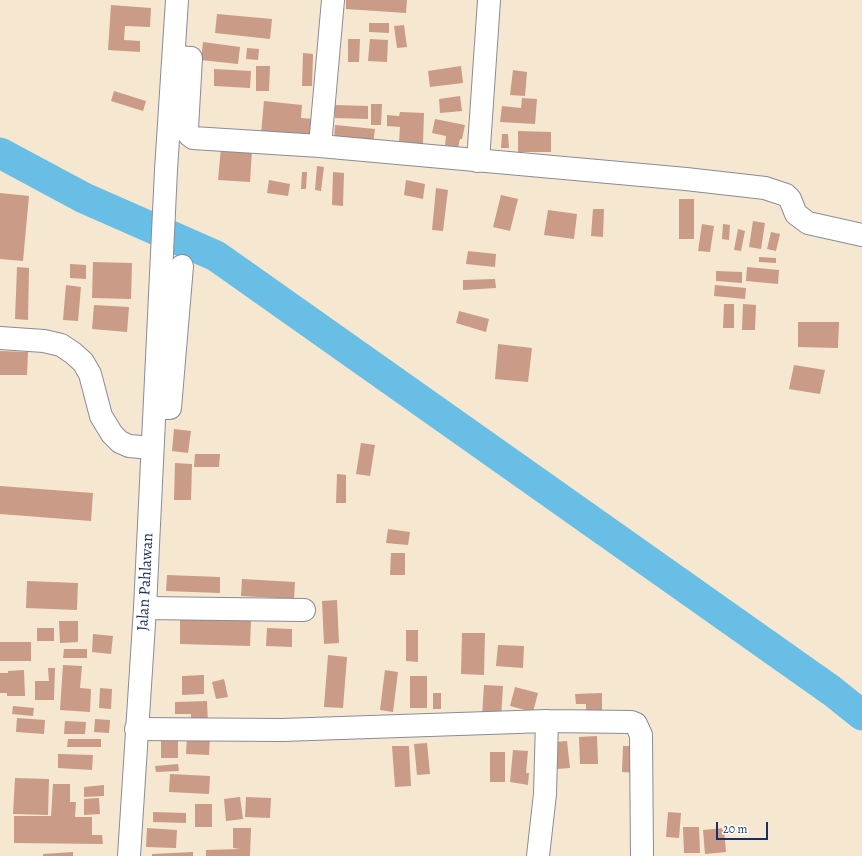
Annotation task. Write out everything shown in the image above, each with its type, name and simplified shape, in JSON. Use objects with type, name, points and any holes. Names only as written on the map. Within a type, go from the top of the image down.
[{"type":"main road","name":"Jalan Pahlawan","points":[[129,856],[145,608],[166,170],[178,0]]},
{"type":"main road","points":[[320,146],[333,0]]},
{"type":"main road","points":[[478,161],[489,0]]},
{"type":"main road","points":[[174,57],[191,58],[187,130],[192,138],[320,146],[686,179],[766,188],[786,195],[790,199],[796,214],[808,223],[862,236]]},
{"type":"main road","points":[[155,408],[170,408],[182,266]]},
{"type":"main road","points":[[0,338],[44,341],[61,345],[73,353],[83,362],[90,374],[101,416],[112,434],[120,442],[129,446],[152,448]]},
{"type":"main road","points":[[145,608],[304,610]]},
{"type":"main road","points":[[136,729],[282,730],[547,721],[616,721],[636,724],[641,735],[642,754],[642,856]]},
{"type":"main road","points":[[538,856],[545,794],[547,721]]},
{"type":"building","points":[[346,0],[407,0],[406,13],[346,9]]},
{"type":"building","points":[[111,5],[151,8],[150,27],[125,26],[124,40],[140,41],[140,52],[108,50]]},
{"type":"building","points":[[217,14],[272,19],[270,39],[215,33]]},
{"type":"building","points":[[369,23],[389,23],[389,33],[369,32]]},
{"type":"building","points":[[404,25],[407,47],[397,48],[394,26]]},
{"type":"building","points":[[348,39],[360,39],[359,62],[348,62]]},
{"type":"building","points":[[370,39],[388,40],[387,62],[368,61]]},
{"type":"building","points":[[203,42],[240,47],[238,64],[201,60]]},
{"type":"building","points":[[247,48],[259,49],[258,60],[246,59]]},
{"type":"building","points":[[303,53],[313,54],[312,86],[302,86]]},
{"type":"building","points":[[256,66],[270,66],[269,91],[256,91]]},
{"type":"building","points":[[461,66],[463,83],[430,87],[428,71]]},
{"type":"building","points":[[214,69],[251,71],[250,88],[214,86]]},
{"type":"building","points":[[513,70],[527,72],[525,96],[510,95]]},
{"type":"building","points":[[114,91],[146,101],[143,111],[111,101]]},
{"type":"building","points":[[460,96],[462,111],[440,113],[439,99]]},
{"type":"building","points":[[522,98],[537,99],[535,124],[500,122],[502,106],[521,108]]},
{"type":"building","points":[[264,101],[302,105],[301,118],[315,119],[313,139],[261,134]]},
{"type":"building","points":[[371,104],[382,104],[381,125],[371,125]]},
{"type":"building","points":[[335,105],[368,106],[368,119],[335,118]]},
{"type":"building","points":[[400,112],[424,113],[423,144],[399,143],[400,127],[387,126],[387,115],[399,116]]},
{"type":"building","points":[[435,119],[465,125],[462,139],[460,139],[458,148],[445,145],[446,136],[432,133]]},
{"type":"building","points":[[335,125],[375,129],[373,144],[334,140]]},
{"type":"building","points":[[518,131],[551,132],[551,152],[518,152]]},
{"type":"building","points":[[502,134],[508,134],[509,148],[501,148]]},
{"type":"building","points":[[221,147],[252,149],[250,182],[218,180]]},
{"type":"building","points":[[317,166],[324,167],[321,191],[315,190]]},
{"type":"building","points":[[302,172],[307,172],[306,189],[301,189]]},
{"type":"building","points":[[333,172],[344,173],[343,206],[332,205]]},
{"type":"building","points":[[269,180],[290,184],[288,196],[267,193]]},
{"type":"building","points":[[406,180],[425,184],[423,199],[404,195]]},
{"type":"building","points":[[436,188],[448,190],[443,231],[432,230]]},
{"type":"building","points":[[0,193],[29,196],[23,261],[0,259]]},
{"type":"building","points":[[501,195],[518,199],[510,231],[493,227]]},
{"type":"building","points":[[679,199],[694,199],[694,239],[679,239]]},
{"type":"building","points":[[593,209],[604,209],[603,237],[591,236]]},
{"type":"building","points":[[548,210],[577,214],[574,239],[544,235]]},
{"type":"building","points":[[753,221],[765,223],[761,249],[749,247]]},
{"type":"building","points":[[702,224],[714,226],[710,252],[698,251]]},
{"type":"building","points":[[723,224],[730,225],[729,240],[722,239]]},
{"type":"building","points":[[738,229],[745,231],[741,251],[734,250]]},
{"type":"building","points":[[771,232],[780,234],[776,251],[767,249]]},
{"type":"building","points":[[468,251],[496,254],[495,267],[466,264]]},
{"type":"building","points":[[759,257],[776,258],[776,263],[759,262]]},
{"type":"building","points":[[93,262],[132,263],[131,299],[92,298]]},
{"type":"building","points":[[70,264],[86,265],[86,279],[70,278]]},
{"type":"building","points":[[17,267],[29,268],[28,320],[15,319]]},
{"type":"building","points":[[747,267],[779,270],[778,284],[746,281]]},
{"type":"building","points":[[716,271],[742,272],[742,283],[716,281]]},
{"type":"building","points":[[495,279],[496,288],[463,290],[463,280]]},
{"type":"building","points":[[66,285],[81,287],[78,321],[63,320]]},
{"type":"building","points":[[715,285],[746,288],[745,299],[714,296]]},
{"type":"building","points":[[724,304],[734,304],[734,328],[723,328]]},
{"type":"building","points":[[743,304],[756,305],[755,330],[742,330]]},
{"type":"building","points":[[94,305],[129,307],[127,332],[92,329]]},
{"type":"building","points":[[459,311],[489,319],[486,332],[456,323]]},
{"type":"building","points":[[798,322],[839,322],[838,348],[798,347]]},
{"type":"building","points":[[498,344],[532,348],[528,382],[495,379]]},
{"type":"building","points":[[0,351],[28,352],[27,375],[0,375]]},
{"type":"building","points":[[794,365],[825,370],[820,394],[789,389]]},
{"type":"building","points":[[174,429],[191,431],[188,453],[172,451]]},
{"type":"building","points":[[361,443],[375,445],[370,476],[356,474]]},
{"type":"building","points":[[195,454],[220,454],[219,467],[194,467]]},
{"type":"building","points":[[175,463],[192,464],[191,500],[174,500]]},
{"type":"building","points":[[337,474],[346,475],[346,503],[336,503]]},
{"type":"building","points":[[0,486],[93,493],[91,521],[0,514]]},
{"type":"building","points":[[388,529],[410,532],[408,545],[386,543]]},
{"type":"building","points":[[391,553],[405,553],[405,575],[390,575]]},
{"type":"building","points":[[167,575],[220,577],[220,593],[166,591]]},
{"type":"building","points":[[242,579],[295,582],[294,599],[241,596]]},
{"type":"building","points":[[27,581],[78,583],[77,610],[26,608]]},
{"type":"building","points":[[337,600],[339,643],[324,644],[322,601]]},
{"type":"building","points":[[180,619],[251,620],[250,646],[180,644]]},
{"type":"building","points":[[59,621],[78,621],[78,642],[60,643]]},
{"type":"building","points":[[37,628],[54,628],[54,641],[37,641]]},
{"type":"building","points":[[267,628],[292,629],[292,647],[266,646]]},
{"type":"building","points":[[406,630],[418,630],[418,662],[406,661]]},
{"type":"building","points":[[462,633],[485,633],[484,675],[461,674]]},
{"type":"building","points":[[93,634],[113,636],[111,654],[92,652]]},
{"type":"building","points":[[0,642],[31,642],[31,661],[0,661]]},
{"type":"building","points":[[498,645],[524,646],[523,668],[496,666]]},
{"type":"building","points":[[64,649],[87,649],[87,658],[63,658]]},
{"type":"building","points":[[328,655],[347,657],[343,708],[324,707]]},
{"type":"building","points":[[63,665],[82,666],[80,688],[91,689],[90,712],[60,710]]},
{"type":"building","points":[[48,668],[55,668],[54,700],[35,700],[35,681],[49,681]]},
{"type":"building","points":[[24,670],[25,696],[7,696],[7,693],[0,693],[0,673]]},
{"type":"building","points":[[385,670],[398,672],[393,712],[380,710]]},
{"type":"building","points":[[204,675],[204,694],[182,695],[182,676]]},
{"type":"building","points":[[410,676],[427,676],[427,708],[410,708]]},
{"type":"building","points":[[224,679],[228,697],[216,699],[212,682]]},
{"type":"building","points":[[484,685],[503,686],[501,718],[482,717]]},
{"type":"building","points":[[515,687],[538,693],[533,712],[510,706]]},
{"type":"building","points":[[100,688],[112,689],[111,709],[99,708]]},
{"type":"building","points":[[433,693],[441,693],[441,709],[433,709]]},
{"type":"building","points":[[602,693],[602,714],[586,714],[586,704],[576,704],[575,694]]},
{"type":"building","points":[[207,701],[208,724],[191,724],[191,714],[175,714],[175,702]]},
{"type":"building","points":[[13,706],[34,708],[33,716],[12,714]]},
{"type":"building","points":[[17,718],[45,720],[44,734],[16,732]]},
{"type":"building","points":[[95,719],[110,720],[109,733],[94,732]]},
{"type":"building","points":[[65,721],[86,722],[85,734],[64,734]]},
{"type":"building","points":[[187,736],[210,737],[209,755],[186,754]]},
{"type":"building","points":[[597,736],[598,764],[580,764],[579,737]]},
{"type":"building","points":[[161,738],[178,738],[178,758],[161,758]]},
{"type":"building","points":[[68,739],[101,739],[101,747],[67,747]]},
{"type":"building","points":[[567,741],[570,768],[557,769],[555,742]]},
{"type":"building","points":[[427,743],[430,774],[417,775],[414,744]]},
{"type":"building","points":[[392,746],[409,746],[411,786],[395,787]]},
{"type":"building","points":[[623,746],[638,746],[638,773],[622,772]]},
{"type":"building","points":[[513,750],[528,751],[526,773],[529,773],[528,785],[510,782]]},
{"type":"building","points":[[490,752],[505,752],[505,782],[490,782]]},
{"type":"building","points":[[58,754],[93,755],[92,770],[58,768]]},
{"type":"building","points":[[178,764],[179,771],[156,772],[155,766]]},
{"type":"building","points":[[170,774],[210,776],[209,794],[169,792]]},
{"type":"building","points":[[15,778],[49,779],[48,815],[13,814]]},
{"type":"building","points":[[53,784],[70,784],[70,802],[76,802],[75,817],[92,817],[92,835],[102,835],[103,844],[14,843],[14,816],[51,816]]},
{"type":"building","points":[[104,785],[104,796],[84,797],[84,787]]},
{"type":"building","points":[[240,797],[243,819],[226,821],[224,799]]},
{"type":"building","points":[[246,797],[271,798],[270,818],[245,817]]},
{"type":"building","points":[[99,798],[100,814],[84,815],[84,799]]},
{"type":"building","points":[[195,804],[212,804],[212,827],[195,827]]},
{"type":"building","points":[[153,812],[186,813],[186,823],[153,822]]},
{"type":"building","points":[[668,812],[681,813],[679,838],[666,837]]},
{"type":"building","points":[[683,827],[699,827],[700,853],[684,853]]},
{"type":"building","points":[[147,828],[177,830],[176,848],[146,847]]},
{"type":"building","points":[[233,828],[251,828],[250,856],[206,856],[206,850],[240,849],[233,848]]},
{"type":"building","points":[[724,828],[726,852],[705,854],[703,830]]},
{"type":"building","points":[[73,852],[73,856],[43,856],[43,854]]},
{"type":"building","points":[[193,852],[193,856],[152,856],[152,854]]},
{"type":"waterway","points":[[0,153],[84,198],[216,256],[832,691],[862,715]]}]
